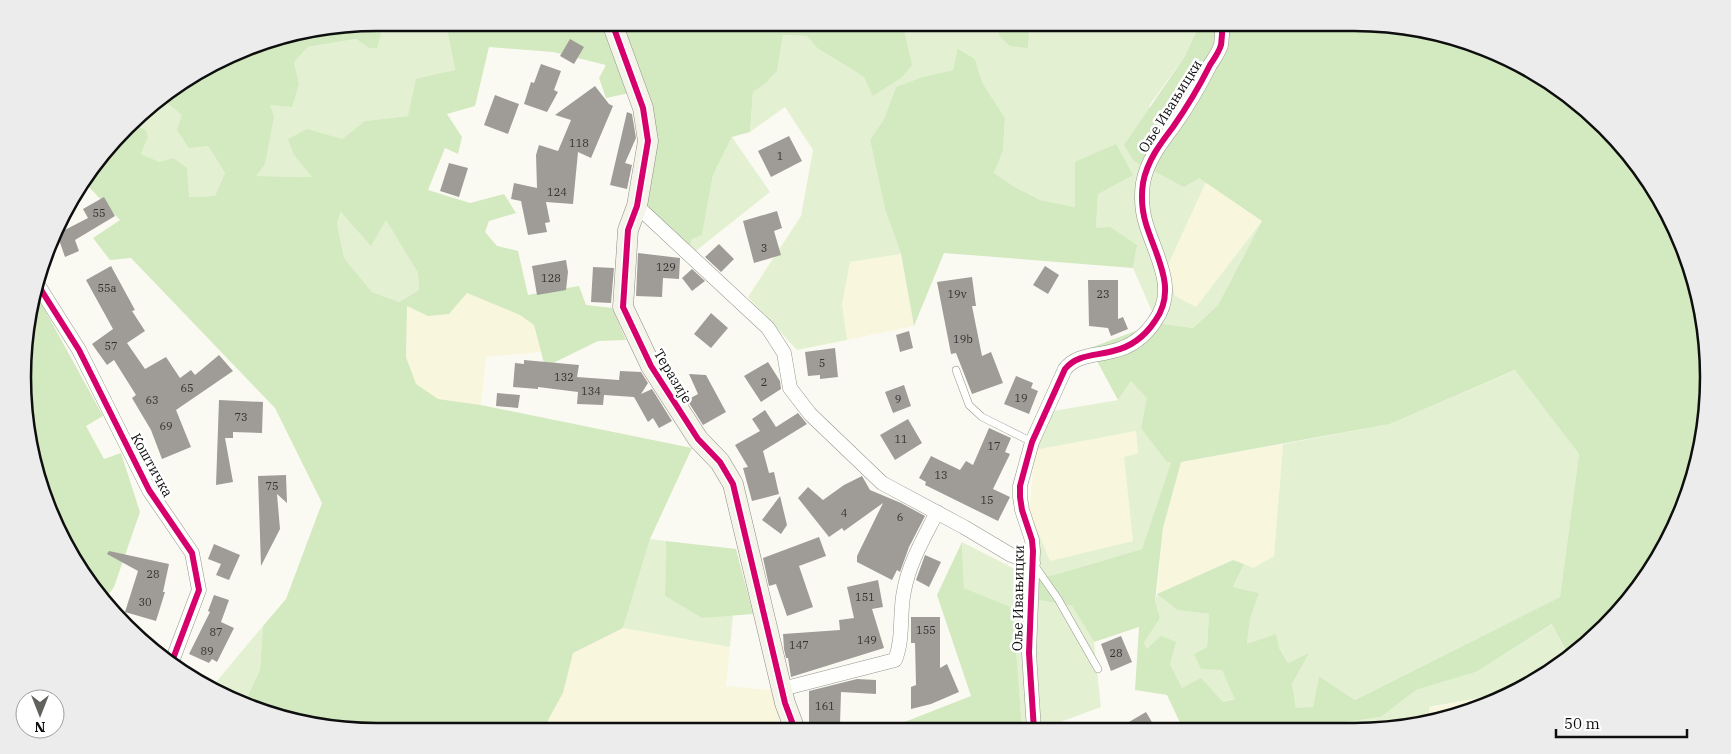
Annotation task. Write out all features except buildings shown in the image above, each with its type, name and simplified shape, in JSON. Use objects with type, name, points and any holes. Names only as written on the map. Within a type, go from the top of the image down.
[{"type":"street","name":"Теразије","points":[[615,31],[643,108],[648,141],[637,206],[628,230],[623,307],[651,366],[698,440],[720,462],[733,484],[782,689],[793,723]]},
{"type":"street","name":"Оље Ивањицки","points":[[1034,723],[1029,653],[1033,563],[1032,540],[1020,497],[1023,473],[1032,442],[1069,364],[1082,357],[1126,347],[1139,340],[1148,331],[1160,313],[1165,298],[1165,282],[1145,223],[1142,197],[1143,182],[1154,154],[1191,101],[1220,47],[1222,31]]},
{"type":"street","points":[[637,206],[768,328],[784,352],[790,388],[810,414],[882,483],[964,527],[1011,555],[1033,563]]},
{"type":"street","name":"Коштичка","points":[[42,292],[79,350],[149,490],[192,553],[199,590],[174,656]]},
{"type":"street","points":[[782,689],[895,660],[900,648],[904,592],[913,561],[937,512]]},
{"type":"lane","points":[[956,370],[968,405],[982,417],[1032,442]]},
{"type":"lane","points":[[1033,563],[1058,599],[1098,668]]},
{"type":"green space","points":[[380,31],[445,31],[448,34],[455,71],[408,116],[365,121],[342,139],[294,155],[313,177],[255,176],[265,164],[270,105],[299,84],[294,62],[308,47],[356,39],[369,48],[381,34]]},
{"type":"green space","points":[[380,31],[377,48],[369,48],[356,39],[308,47],[294,62],[299,84],[292,107],[270,105],[274,117],[265,164],[256,176],[312,177],[294,155],[288,139],[307,129],[342,139],[365,121],[408,116],[416,79],[455,70],[448,34],[445,31],[904,31],[912,65],[902,77],[873,96],[864,77],[817,48],[807,36],[783,35],[777,71],[765,84],[753,92],[750,132],[732,137],[713,175],[702,235],[692,239],[687,258],[641,219],[652,145],[630,93],[606,98],[599,78],[606,65],[553,52],[489,47],[475,106],[447,114],[462,137],[458,154],[445,148],[428,190],[470,203],[504,194],[516,213],[489,221],[485,232],[497,246],[518,251],[528,295],[579,286],[586,305],[612,308],[626,340],[598,341],[545,367],[534,325],[520,315],[467,293],[449,314],[428,316],[407,306],[406,357],[416,384],[438,399],[481,405],[692,448],[650,539],[623,628],[573,653],[563,693],[548,720],[549,723],[354,722],[332,720],[288,711],[247,697],[260,670],[263,626],[286,599],[322,503],[275,408],[131,258],[110,260],[93,238],[120,220],[89,187],[117,149],[140,126],[146,130],[148,137],[141,154],[160,162],[173,158],[187,168],[189,197],[215,196],[225,173],[208,146],[189,148],[177,130],[182,115],[167,103],[224,67],[288,43],[332,34],[354,32]],"holes":[[[341,212],[371,246],[386,220],[418,273],[419,290],[399,302],[372,292],[344,258],[337,224]]]},
{"type":"green space","points":[[903,31],[998,31],[1000,37],[1028,48],[1029,31],[1196,31],[1185,56],[1149,106],[1199,178],[1206,182],[1167,267],[1175,296],[1196,307],[1262,221],[1218,305],[1193,328],[1157,323],[1133,268],[1137,245],[1096,228],[1098,194],[1117,145],[1075,207],[1040,200],[1013,186],[994,173],[1003,151],[1005,118],[982,82],[975,59],[959,48],[953,70],[922,77],[896,87],[884,119],[870,140],[885,209],[901,254],[850,262],[842,304],[847,340],[797,350],[748,297],[801,216],[813,150],[785,107],[750,132],[753,92],[765,84],[777,71],[783,35],[807,36],[817,48],[864,77]]},
{"type":"green space","points":[[998,31],[1029,31],[1028,48],[1010,46],[1000,37]]},
{"type":"green space","points":[[1196,31],[1354,31],[1399,34],[1443,43],[1507,67],[1564,103],[1582,117],[1614,149],[1653,204],[1664,224],[1681,266],[1688,288],[1697,332],[1700,377],[1699,400],[1697,422],[1688,466],[1664,530],[1628,587],[1614,605],[1582,637],[1566,650],[1552,624],[1476,672],[1416,690],[1381,717],[1339,723],[1180,723],[1167,695],[1135,690],[1139,627],[1094,642],[1072,606],[1039,600],[1038,577],[1054,575],[1142,549],[1171,462],[1167,462],[1141,428],[1147,398],[1131,381],[1118,400],[1090,348],[1157,323],[1193,328],[1218,305],[1262,221],[1199,178],[1184,187],[1134,161],[1124,145],[1185,56]],"holes":[[[1515,370],[1579,454],[1560,597],[1355,700],[1319,676],[1313,707],[1296,708],[1292,684],[1309,653],[1288,663],[1279,648],[1276,634],[1247,644],[1250,619],[1259,593],[1233,587],[1244,564],[1233,560],[1157,594],[1177,610],[1209,614],[1207,647],[1194,654],[1201,669],[1222,670],[1235,699],[1223,702],[1201,678],[1182,688],[1170,664],[1176,642],[1161,636],[1147,649],[1144,643],[1160,618],[1155,601],[1163,528],[1181,462],[1390,424]]]},
{"type":"green space","points":[[958,48],[975,59],[982,82],[1005,118],[1003,151],[994,173],[1013,186],[1040,200],[1075,207],[1075,162],[1116,144],[1133,175],[1098,194],[1096,228],[1110,227],[1137,245],[1133,268],[944,253],[914,326],[901,254],[885,209],[870,140],[884,119],[896,87],[922,77],[953,70]]},
{"type":"green space","points":[[167,103],[183,115],[208,146],[225,173],[215,196],[189,197],[160,162],[141,154],[148,137],[146,130],[140,126]]},
{"type":"green space","points":[[732,137],[770,192],[687,258],[692,239],[702,235],[713,175]]},
{"type":"green space","points":[[1206,182],[1262,221],[1196,307],[1175,296],[1167,267]]},
{"type":"green space","points":[[342,211],[386,219],[418,273],[419,290],[399,302],[372,292],[344,258],[337,224]]},
{"type":"green space","points":[[901,254],[914,326],[847,340],[842,304],[850,262]]},
{"type":"green space","points":[[467,293],[520,315],[534,325],[541,352],[486,357],[481,405],[438,399],[416,385],[406,357],[407,305],[428,316]]},
{"type":"green space","points":[[40,301],[103,416],[86,426],[104,459],[121,453],[140,512],[114,587],[109,594],[78,550],[58,509],[43,466],[34,422],[31,377],[34,332]]},
{"type":"green space","points":[[1516,370],[1579,454],[1560,597],[1355,700],[1319,676],[1313,708],[1296,708],[1292,684],[1308,654],[1288,663],[1279,648],[1247,644],[1250,619],[1259,593],[1233,587],[1244,564],[1253,568],[1274,556],[1283,444],[1390,424]]},
{"type":"green space","points":[[1131,381],[1148,398],[1171,462],[1142,549],[1054,575],[1038,577],[1029,510],[1050,561],[1133,541],[1124,457],[1138,453],[1136,431],[1035,450],[1047,412],[1118,400]]},
{"type":"green space","points":[[1136,431],[1138,453],[1124,457],[1133,541],[1050,562],[1029,510],[1035,450]]},
{"type":"green space","points":[[1283,444],[1274,556],[1253,568],[1232,560],[1157,594],[1163,528],[1181,462]]},
{"type":"green space","points":[[650,539],[666,541],[665,596],[702,618],[733,614],[730,647],[623,628]]},
{"type":"green space","points":[[666,541],[736,549],[753,614],[702,618],[665,596]]},
{"type":"green space","points":[[962,542],[1013,568],[1039,600],[1072,606],[1094,642],[1101,707],[1058,723],[1021,723],[1013,609],[964,588]]},
{"type":"green space","points":[[962,542],[964,588],[1013,608],[1021,723],[902,723],[971,696],[937,595]]},
{"type":"green space","points":[[1157,594],[1177,610],[1209,614],[1207,647],[1194,654],[1222,670],[1236,698],[1223,702],[1182,689],[1170,664],[1147,650],[1144,643],[1160,618],[1155,601]]},
{"type":"green space","points":[[1553,624],[1565,650],[1527,676],[1483,697],[1429,707],[1429,714],[1399,720],[1339,723],[1381,717],[1416,690],[1476,672]]},
{"type":"green space","points":[[263,626],[260,670],[247,697],[213,681],[216,682]]},
{"type":"green space","points":[[623,628],[730,647],[726,686],[771,690],[783,723],[549,723],[548,720],[563,693],[573,653]]},
{"type":"green space","points":[[1482,698],[1428,714],[1428,708]]},
{"type":"cycle path","points":[[615,31],[643,108],[648,141],[637,206],[628,230],[623,307],[651,366],[698,439],[720,462],[733,484],[785,703],[792,723]]},
{"type":"cycle path","points":[[1034,723],[1029,653],[1033,551],[1032,540],[1022,510],[1020,486],[1032,442],[1065,369],[1081,358],[1107,353],[1132,344],[1147,331],[1162,309],[1165,285],[1163,273],[1146,224],[1142,199],[1143,183],[1155,153],[1188,104],[1219,50],[1222,31]]},
{"type":"cycle path","points":[[42,292],[79,350],[149,490],[192,553],[199,590],[174,656]]}]
